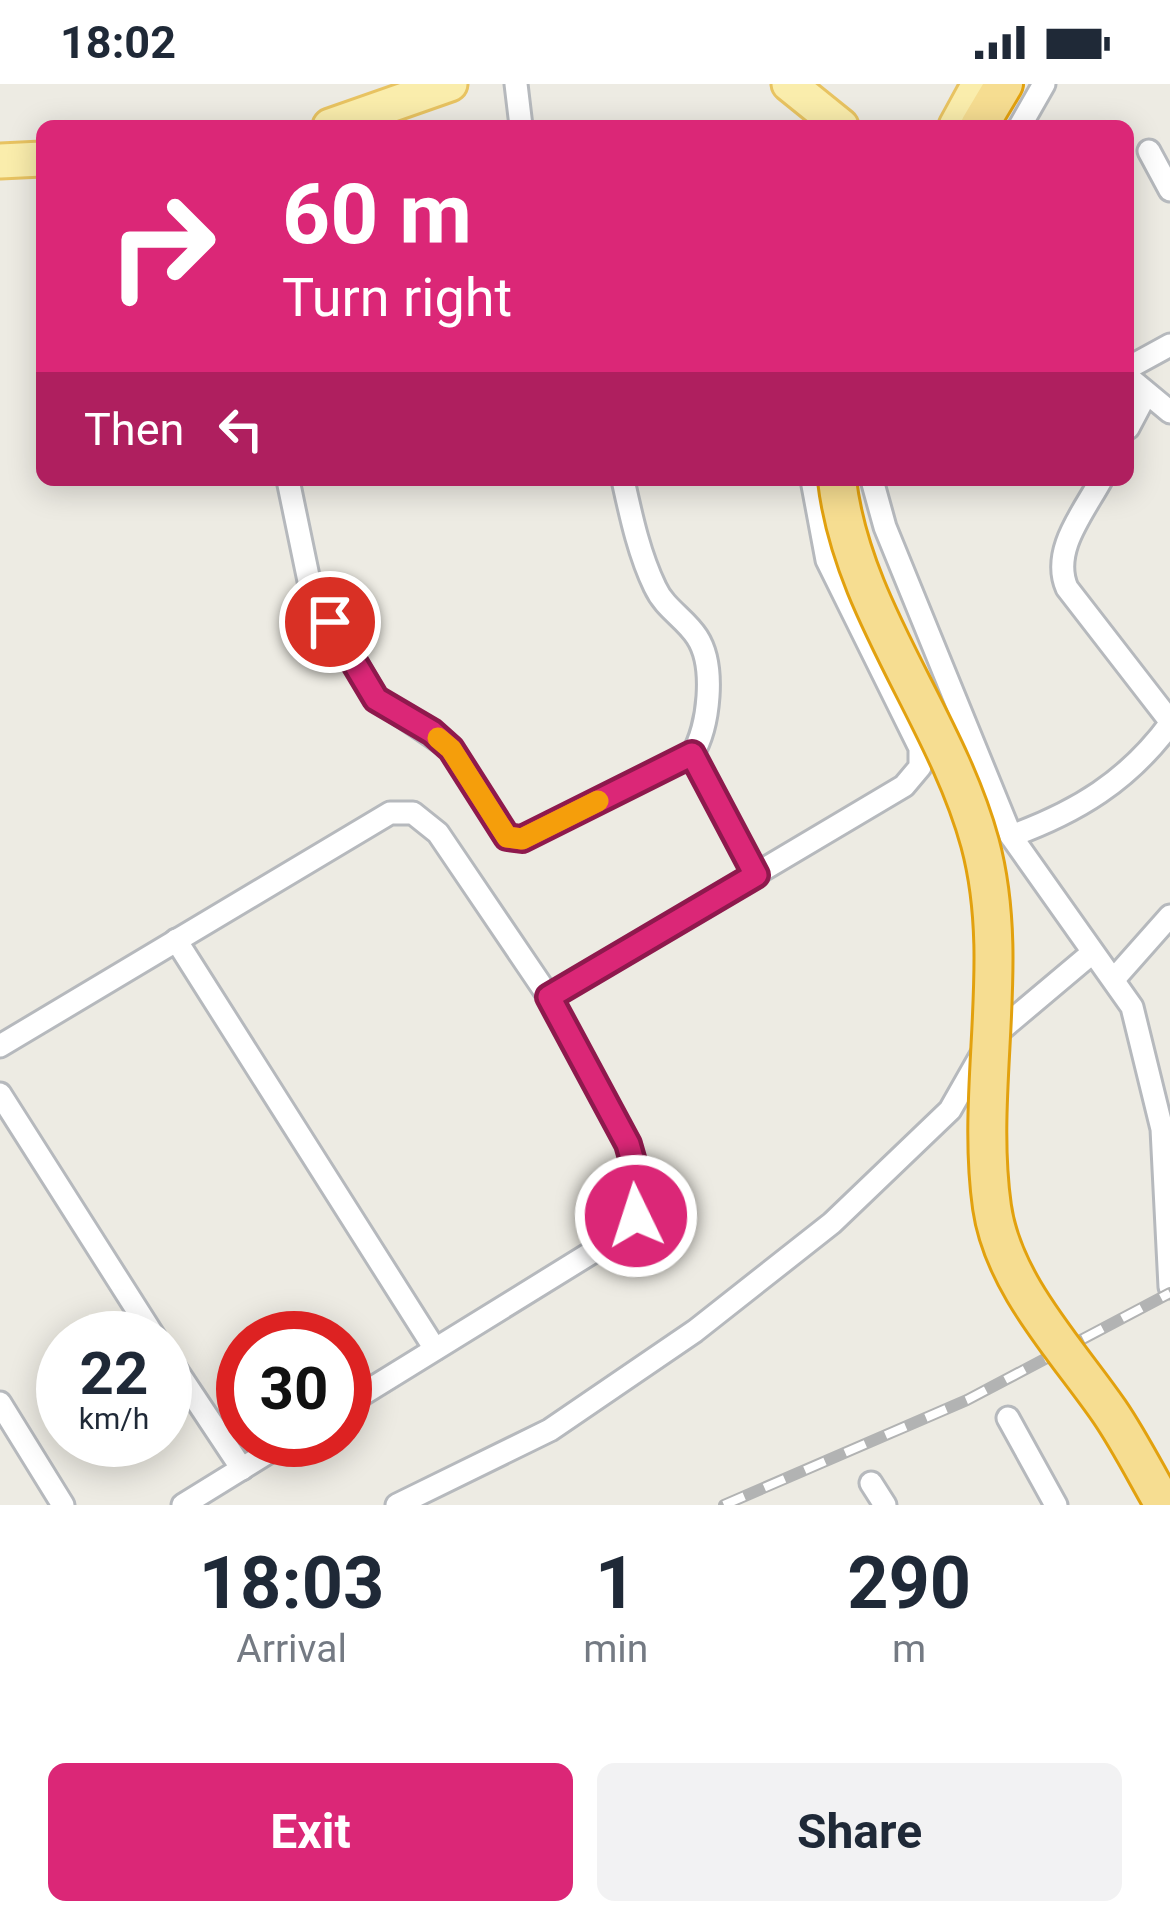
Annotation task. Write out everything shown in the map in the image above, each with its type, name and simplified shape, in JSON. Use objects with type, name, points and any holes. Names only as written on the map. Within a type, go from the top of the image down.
[{"type":"highway","points":[[983,120],[1004,84]]},
{"type":"highway","points":[[839,486],[849,545],[963,795],[980,844],[994,960],[988,1160],[992,1211],[1008,1262],[1112,1415],[1164,1505]]},
{"type":"main road","points":[[347,120],[450,84]]},
{"type":"main road","points":[[789,84],[834,120]]},
{"type":"main road","points":[[959,120],[980,84]]},
{"type":"main road","points":[[0,161],[36,159]]},
{"type":"street","points":[[516,84],[520,120]]},
{"type":"street","points":[[1023,120],[1044,84]]},
{"type":"street","points":[[1149,151],[1170,190]]},
{"type":"street","points":[[1134,368],[1170,345]]},
{"type":"street","points":[[1134,379],[1170,412]]},
{"type":"street","points":[[1134,417],[1146,394]]},
{"type":"street","points":[[289,486],[308,581],[376,699],[432,732],[451,749],[507,837],[522,839],[692,754],[701,739],[706,713],[705,662],[697,637],[665,606],[652,582],[625,486]]},
{"type":"street","points":[[549,997],[904,786],[920,767],[920,748],[827,560],[813,486]]},
{"type":"street","points":[[874,486],[892,547],[1011,836],[1132,1007],[1166,1127],[1170,1287]]},
{"type":"street","points":[[1011,836],[1058,819],[1106,790],[1147,756],[1170,723],[1067,588],[1060,571],[1062,553],[1098,486]]},
{"type":"street","points":[[692,754],[756,875]]},
{"type":"street","points":[[0,1046],[390,813],[413,813],[438,833],[549,997],[628,1144],[640,1186],[636,1216],[612,1240],[372,1388]]},
{"type":"street","points":[[1114,978],[1170,916]]},
{"type":"street","points":[[176,940],[435,1349]]},
{"type":"street","points":[[397,1505],[550,1430],[695,1331],[832,1222],[950,1110],[991,1038],[1092,953]]},
{"type":"street","points":[[0,1094],[138,1311]]},
{"type":"street","points":[[192,1394],[242,1469]]},
{"type":"street","points":[[0,1403],[63,1505]]},
{"type":"street","points":[[1008,1418],[1056,1505]]},
{"type":"street","points":[[183,1505],[245,1467]]},
{"type":"street","points":[[871,1483],[885,1505]]},
{"type":"railway","points":[[724,1505],[967,1400],[1170,1293]]},
{"type":"slow traffic","points":[[438,738],[451,749],[507,837],[522,839],[598,801]]},
{"type":"route","points":[[330,622],[376,699],[432,732],[451,749],[507,837],[522,839],[692,754],[756,875],[549,997],[628,1144],[640,1186],[636,1216]]}]
